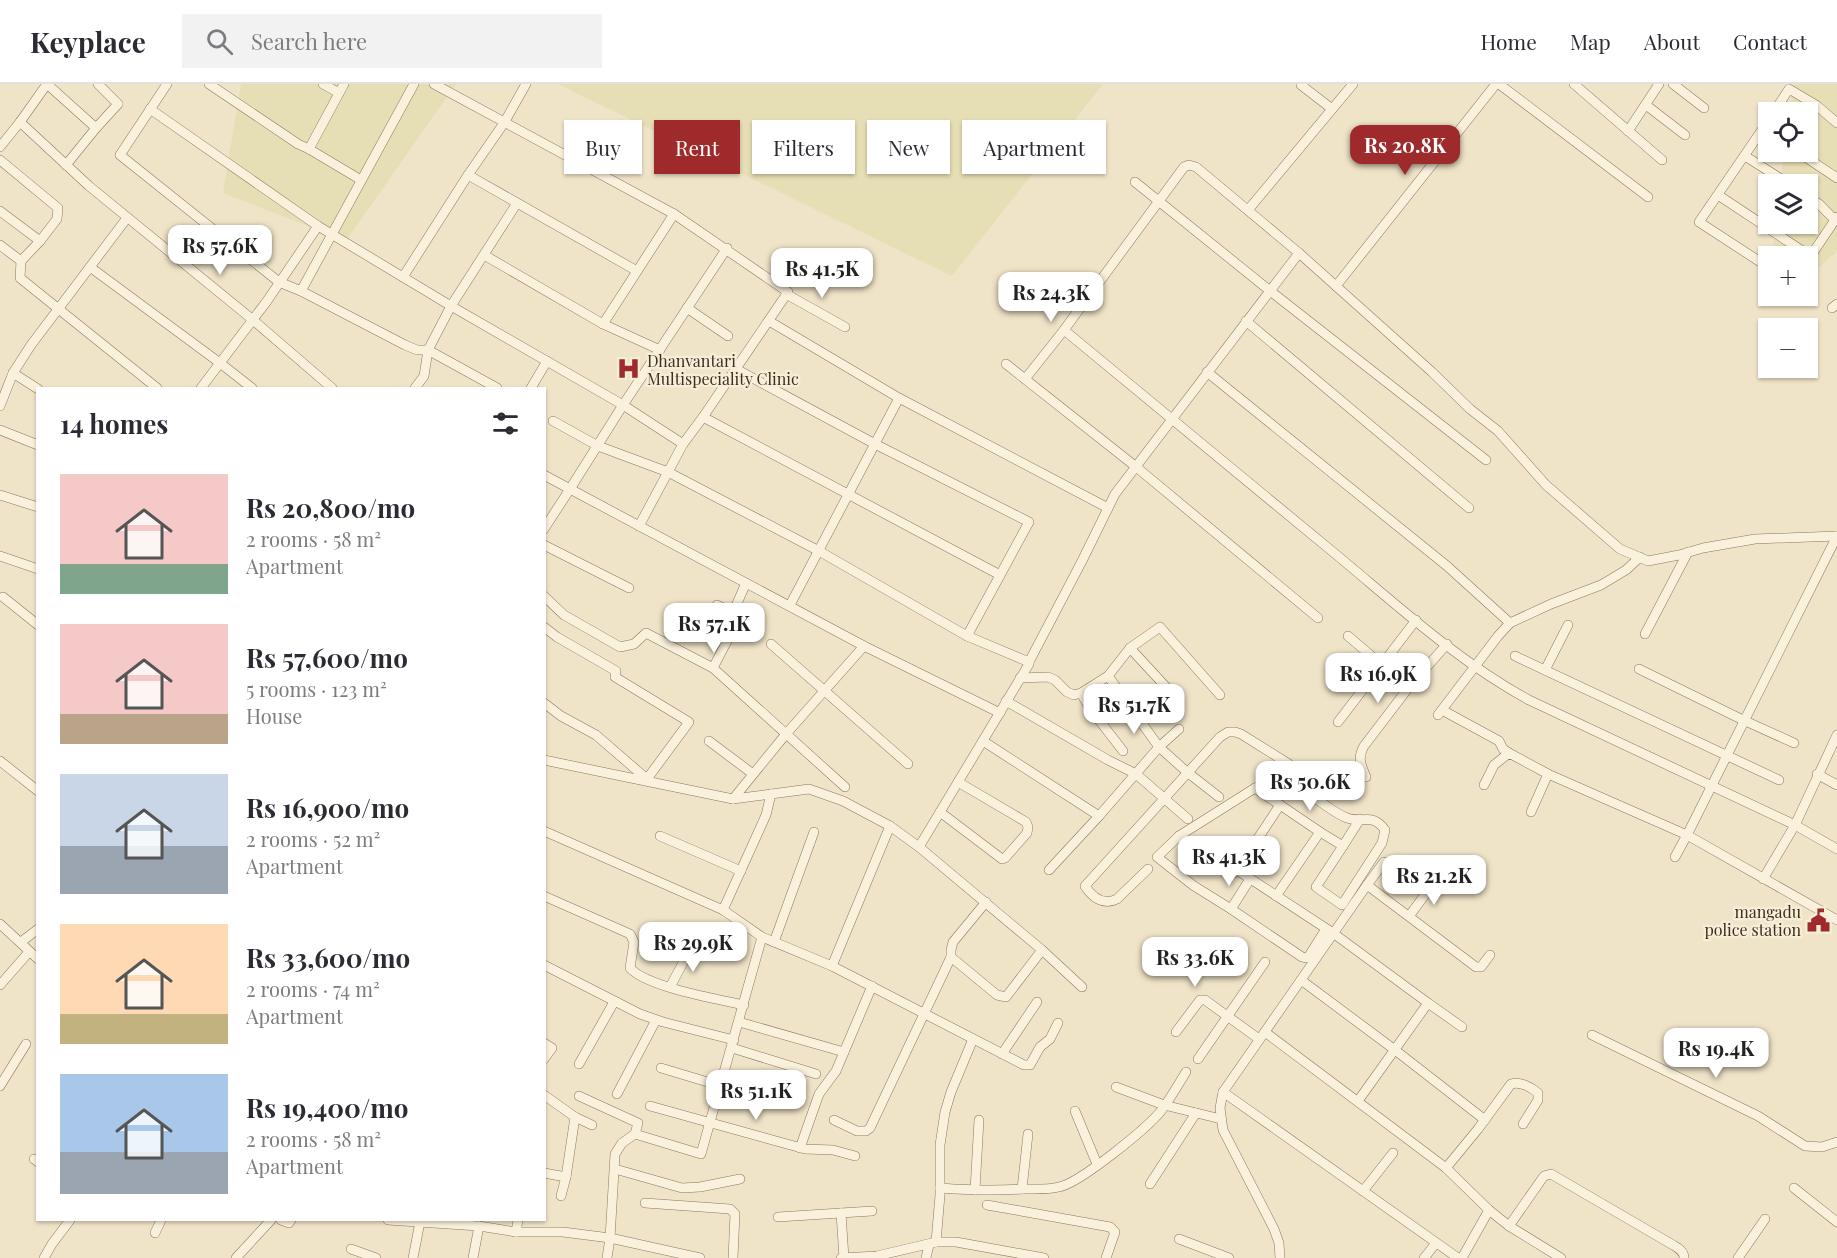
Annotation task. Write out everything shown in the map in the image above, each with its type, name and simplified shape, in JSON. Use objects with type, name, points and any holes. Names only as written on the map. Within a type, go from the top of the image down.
[{"type":"street","points":[[0,147],[47,84],[96,128]]},
{"type":"street","points":[[66,165],[118,104],[98,84]]},
{"type":"street","points":[[167,84],[120,155],[279,282],[405,345],[417,350],[428,350],[496,387]]},
{"type":"street","points":[[209,84],[298,144],[361,180]]},
{"type":"street","points":[[309,149],[342,88],[323,84]]},
{"type":"street","points":[[301,291],[414,84]]},
{"type":"street","points":[[434,84],[675,214],[788,292],[682,444],[639,526]]},
{"type":"street","points":[[403,277],[504,123],[526,84]]},
{"type":"street","points":[[1248,210],[1353,84]]},
{"type":"street","points":[[1336,286],[1498,84],[1648,197]]},
{"type":"street","points":[[1574,84],[1662,160]]},
{"type":"street","points":[[1628,130],[1659,84]]},
{"type":"street","points":[[1673,84],[1704,108]]},
{"type":"street","points":[[1301,85],[1332,109]]},
{"type":"street","points":[[1780,102],[1790,87],[1837,123]]},
{"type":"street","points":[[1646,105],[1684,135]]},
{"type":"street","points":[[150,109],[318,226],[623,405],[682,444]]},
{"type":"street","points":[[20,122],[89,186],[331,387]]},
{"type":"street","points":[[1758,139],[1699,222],[1758,260]]},
{"type":"street","points":[[1745,156],[1773,174]]},
{"type":"street","points":[[0,160],[58,208],[57,219],[21,261],[20,278],[156,387]]},
{"type":"street","points":[[1813,162],[1837,178]]},
{"type":"street","points":[[1025,379],[1064,330],[1184,167],[1189,165],[1196,167],[1299,253],[1470,409],[1498,431],[1546,484],[1620,549],[1648,561],[1755,539],[1837,536],[1675,857]]},
{"type":"street","points":[[468,175],[637,271]]},
{"type":"street","points":[[1135,182],[1486,460]]},
{"type":"street","points":[[1718,195],[1792,246]]},
{"type":"street","points":[[417,387],[424,376],[428,350],[452,306],[518,203]]},
{"type":"street","points":[[1817,246],[1836,219],[1818,203]]},
{"type":"street","points":[[0,210],[40,241]]},
{"type":"street","points":[[603,324],[675,214]]},
{"type":"street","points":[[0,406],[14,373],[31,345],[127,218]]},
{"type":"street","points":[[202,387],[253,320],[318,226]]},
{"type":"street","points":[[0,245],[21,261]]},
{"type":"street","points":[[546,526],[727,248]]},
{"type":"street","points":[[919,847],[1029,664],[1115,494],[1299,253]]},
{"type":"street","points":[[484,255],[603,324],[660,350]]},
{"type":"street","points":[[90,267],[251,387]]},
{"type":"street","points":[[786,294],[845,327]]},
{"type":"street","points":[[687,308],[728,336]]},
{"type":"street","points":[[769,321],[899,398],[1107,508]]},
{"type":"street","points":[[1246,321],[1468,508]]},
{"type":"street","points":[[1064,330],[1416,620],[1500,684],[1529,700],[1795,825],[1837,849]]},
{"type":"street","points":[[532,387],[547,361]]},
{"type":"street","points":[[1006,364],[1136,466],[1318,618]]},
{"type":"street","points":[[736,369],[875,444],[1029,522],[967,636]]},
{"type":"street","points":[[1207,372],[1447,566],[1510,623]]},
{"type":"street","points":[[14,373],[36,388]]},
{"type":"street","points":[[790,606],[899,398]]},
{"type":"street","points":[[703,417],[1000,575]]},
{"type":"street","points":[[553,421],[598,446],[668,472],[819,551],[967,636],[1029,662]]},
{"type":"street","points":[[0,430],[36,444]]},
{"type":"street","points":[[546,477],[864,646],[1000,713]]},
{"type":"street","points":[[0,495],[36,506]]},
{"type":"street","points":[[546,546],[629,588]]},
{"type":"street","points":[[1645,634],[1688,552]]},
{"type":"street","points":[[0,556],[36,568]]},
{"type":"street","points":[[1640,557],[1626,570],[1601,585],[1541,608],[1510,623],[1440,713],[1499,741],[1503,749],[1548,774],[1687,834],[1837,920]]},
{"type":"street","points":[[740,616],[735,608],[746,583]]},
{"type":"street","points":[[3,597],[36,623]]},
{"type":"street","points":[[546,598],[564,615],[620,647],[634,644],[646,633],[713,668],[845,787]]},
{"type":"street","points":[[717,605],[740,616]]},
{"type":"street","points":[[713,668],[740,616]]},
{"type":"street","points":[[1338,722],[1416,620]]},
{"type":"street","points":[[1545,670],[1568,625]]},
{"type":"street","points":[[1020,678],[1048,677],[1055,680],[1067,692],[1074,695],[1081,693],[1108,676],[1130,648],[1160,627],[1220,695]]},
{"type":"street","points":[[546,629],[616,672],[615,677],[689,722],[648,780]]},
{"type":"street","points":[[1348,636],[1382,665]]},
{"type":"street","points":[[771,644],[908,764]]},
{"type":"street","points":[[1366,777],[1359,754],[1409,687],[1447,644]]},
{"type":"street","points":[[733,799],[786,734],[864,646]]},
{"type":"street","points":[[1130,648],[1178,700]]},
{"type":"street","points":[[1515,656],[1779,780]]},
{"type":"street","points":[[1639,669],[1794,743]]},
{"type":"street","points":[[1108,676],[1160,747],[1186,772],[1219,797]]},
{"type":"street","points":[[1081,693],[1123,751]]},
{"type":"street","points":[[1006,700],[1136,774],[1188,819]]},
{"type":"street","points":[[546,705],[561,716],[596,735],[648,780]]},
{"type":"street","points":[[1048,870],[1179,729]]},
{"type":"street","points":[[1148,868],[1117,899],[1111,902],[1097,899],[1085,886],[1186,772],[1220,737],[1228,732],[1241,734],[1289,764]]},
{"type":"street","points":[[1763,879],[1795,825],[1837,735]]},
{"type":"street","points":[[709,741],[753,774]]},
{"type":"street","points":[[983,741],[1099,816]]},
{"type":"street","points":[[1484,785],[1494,765],[1509,753]]},
{"type":"street","points":[[546,760],[733,799],[809,789],[843,801],[890,826],[919,847],[1083,987]]},
{"type":"street","points":[[0,761],[36,789]]},
{"type":"street","points":[[1531,812],[1548,774]]},
{"type":"street","points":[[1817,774],[1837,784]]},
{"type":"street","points":[[1360,819],[1316,887],[1342,905],[1382,843],[1385,830],[1380,823],[1372,819],[1360,819],[1351,819],[1341,815],[1291,784],[1282,781],[1273,781],[1255,788],[1179,836],[1157,857],[1194,886],[1306,958],[1384,862]]},
{"type":"street","points":[[940,812],[1002,859],[1028,833],[1026,822],[958,782]]},
{"type":"street","points":[[1255,788],[1343,846]]},
{"type":"street","points":[[723,910],[766,815],[771,794]]},
{"type":"street","points":[[1179,836],[1234,873],[1280,805]]},
{"type":"street","points":[[832,966],[890,826]]},
{"type":"street","points":[[546,832],[723,910],[762,937],[832,966],[1024,1065],[1030,1065],[1040,1047],[1050,1039],[1058,1023]]},
{"type":"street","points":[[774,942],[814,832]]},
{"type":"street","points":[[1276,896],[1320,832]]},
{"type":"street","points":[[660,836],[741,871]]},
{"type":"street","points":[[1237,870],[1330,931],[1462,1027]]},
{"type":"street","points":[[1231,909],[1250,879]]},
{"type":"street","points":[[1410,915],[1435,881]]},
{"type":"street","points":[[1367,885],[1410,915],[1476,967],[1481,967],[1490,956]]},
{"type":"street","points":[[546,897],[630,934],[634,942],[630,969],[635,974],[670,987],[744,1005]]},
{"type":"street","points":[[834,1120],[857,1131],[866,1131],[870,1128],[951,957],[953,942],[986,902]]},
{"type":"street","points":[[0,924],[36,957]]},
{"type":"street","points":[[21,942],[36,931]]},
{"type":"street","points":[[1280,1258],[1274,1228],[1223,1130],[1220,1108],[1223,1092],[1301,980],[1330,931]]},
{"type":"street","points":[[635,1134],[701,1154],[762,937]]},
{"type":"street","points":[[670,987],[692,946]]},
{"type":"street","points":[[951,957],[997,995],[1006,997],[1042,950]]},
{"type":"street","points":[[0,986],[29,951]]},
{"type":"street","points":[[1198,1059],[1265,962]]},
{"type":"street","points":[[546,966],[614,1002],[656,1020],[733,1044],[816,1074]]},
{"type":"street","points":[[1301,980],[1485,1120]]},
{"type":"street","points":[[800,1148],[819,1094],[836,1071],[872,986]]},
{"type":"street","points":[[1176,1032],[1200,1000],[1205,1000],[1358,1101],[1446,1168],[1509,1226],[1561,1258]]},
{"type":"street","points":[[579,1064],[614,1002]]},
{"type":"street","points":[[1002,1054],[1037,1002]]},
{"type":"street","points":[[1358,1101],[1428,1003]]},
{"type":"street","points":[[617,1094],[656,1020]]},
{"type":"street","points":[[739,1022],[844,1052]]},
{"type":"street","points":[[1592,1035],[1758,1116],[1805,1146],[1822,1147],[1837,1142]]},
{"type":"street","points":[[926,1258],[933,1244],[940,1188],[940,1145],[945,1112],[973,1040]]},
{"type":"street","points":[[0,1086],[26,1044]]},
{"type":"street","points":[[546,1044],[552,1048],[546,1056]]},
{"type":"street","points":[[661,1068],[721,1086]]},
{"type":"street","points":[[940,1188],[1022,1190],[1060,1187],[1097,1164],[1147,1125],[1164,1105],[1186,1072]]},
{"type":"street","points":[[724,1074],[793,1094]]},
{"type":"street","points":[[1446,1168],[1511,1084],[1520,1083],[1538,1093],[1538,1100],[1523,1124]]},
{"type":"street","points":[[1116,1087],[1164,1105],[1221,1119]]},
{"type":"street","points":[[1223,1092],[1460,1258],[1489,1210]]},
{"type":"street","points":[[546,1096],[575,1117],[592,1125]]},
{"type":"street","points":[[579,1096],[638,1123],[635,1134],[617,1148],[615,1154],[607,1258]]},
{"type":"street","points":[[650,1106],[800,1148],[833,1150],[855,1156]]},
{"type":"street","points":[[1076,1111],[1097,1164]]},
{"type":"street","points":[[1150,1184],[1196,1113]]},
{"type":"street","points":[[561,1196],[575,1117]]},
{"type":"street","points":[[975,1190],[978,1120]]},
{"type":"street","points":[[1022,1190],[1028,1134]]},
{"type":"street","points":[[1363,1191],[1392,1153]]},
{"type":"street","points":[[615,1169],[682,1188],[740,1179]]},
{"type":"street","points":[[546,1173],[566,1177]]},
{"type":"street","points":[[1509,1226],[1544,1176],[1551,1174],[1673,1245],[1680,1250],[1684,1258]]},
{"type":"street","points":[[1794,1188],[1837,1222]]},
{"type":"street","points":[[645,1203],[730,1209],[735,1214],[733,1258]]},
{"type":"street","points":[[987,1205],[1110,1227],[1115,1232],[1106,1258]]},
{"type":"street","points":[[778,1217],[872,1210]]},
{"type":"street","points":[[841,1213],[842,1258],[877,1257],[933,1244],[956,1242],[1044,1258]]},
{"type":"street","points":[[1751,1258],[1740,1255],[1765,1219]]},
{"type":"street","points":[[44,1258],[69,1221]]},
{"type":"street","points":[[155,1233],[161,1221]]},
{"type":"street","points":[[236,1258],[270,1221]]},
{"type":"street","points":[[404,1221],[479,1226],[516,1232],[563,1232],[610,1238],[666,1255],[700,1258]]},
{"type":"street","points":[[516,1232],[518,1221]]},
{"type":"street","points":[[413,1258],[420,1222]]},
{"type":"street","points":[[473,1258],[479,1226]]},
{"type":"street","points":[[1179,1239],[1229,1258]]},
{"type":"street","points":[[1424,1258],[1436,1243]]},
{"type":"street","points":[[351,1249],[376,1258]]},
{"type":"shaded area","points":[[241,84],[456,84],[346,241],[223,193]]},
{"type":"shaded area","points":[[558,84],[1103,84],[1075,120],[962,120],[962,174],[1032,174],[952,276],[740,173],[740,120],[654,120],[654,131],[642,125],[642,120],[632,120]]},
{"type":"shaded area","points":[[1793,84],[1837,84],[1837,251],[1818,268],[1818,246],[1773,246],[1775,234],[1818,234],[1818,174],[1782,174],[1783,162],[1818,162],[1818,102],[1790,102]]},
{"type":"place","name":"Dhanvantari Multispeciality Clinic","points":[[629,369]]},
{"type":"place","name":"mangadu police station","points":[[1819,920]]}]
